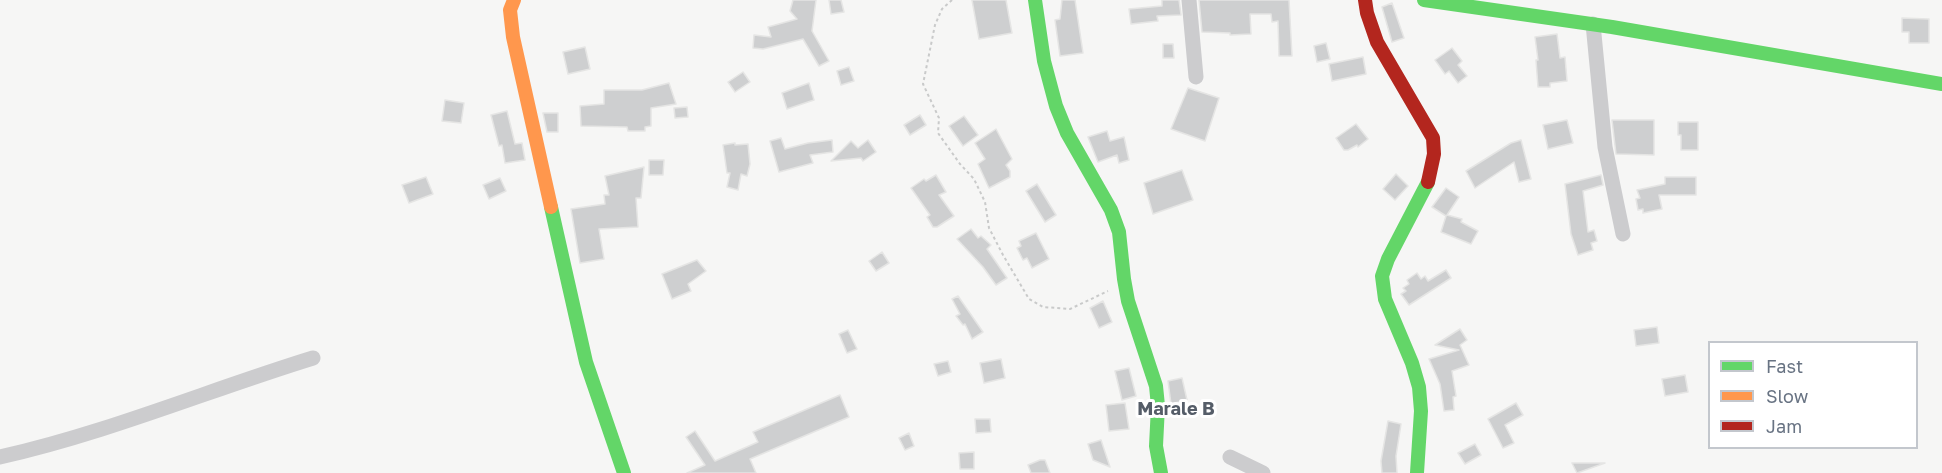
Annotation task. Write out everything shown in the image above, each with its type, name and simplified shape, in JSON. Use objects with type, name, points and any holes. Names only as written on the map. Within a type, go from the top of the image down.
[{"type":"street","points":[[513,0],[510,10],[513,37],[584,350],[624,473]]},
{"type":"street","points":[[1035,0],[1044,60],[1061,121],[1116,222],[1123,249],[1124,283],[1158,402],[1156,448],[1161,473]]},
{"type":"street","points":[[1189,0],[1196,77]]},
{"type":"street","points":[[1365,0],[1365,9],[1373,33],[1390,68],[1428,128],[1434,144],[1431,169],[1425,189],[1389,256],[1382,276],[1385,299],[1412,358],[1420,396],[1421,435],[1417,473]]},
{"type":"street","points":[[1424,0],[1593,24],[1942,84]]},
{"type":"street","points":[[1593,24],[1605,147],[1623,234]]},
{"type":"street","points":[[0,457],[84,434],[313,358]]},
{"type":"street","points":[[1230,457],[1263,473]]},
{"type":"path","points":[[952,0],[942,9],[935,25],[923,84],[939,118],[938,133],[974,179],[985,202],[989,228],[1029,299],[1043,307],[1070,309],[1124,283]]},
{"type":"building","points":[[793,0],[816,0],[812,31],[829,61],[819,66],[803,39],[763,49],[753,48],[754,35],[771,37],[768,27],[797,19],[790,11]]},
{"type":"building","points":[[829,0],[841,0],[844,12],[831,14]]},
{"type":"building","points":[[972,0],[1006,0],[1012,33],[979,39]]},
{"type":"building","points":[[1062,0],[1075,0],[1083,53],[1060,56],[1055,20],[1060,19]]},
{"type":"building","points":[[1162,0],[1179,0],[1181,15],[1157,16],[1158,21],[1131,24],[1129,9],[1162,6]]},
{"type":"building","points":[[1199,0],[1289,0],[1292,56],[1279,56],[1278,21],[1272,22],[1271,14],[1250,14],[1251,34],[1230,35],[1230,33],[1202,32]]},
{"type":"building","points":[[1392,3],[1404,38],[1392,42],[1382,7]]},
{"type":"building","points":[[1902,18],[1929,19],[1929,43],[1909,43],[1909,32],[1902,32]]},
{"type":"building","points":[[1557,34],[1560,58],[1565,57],[1567,81],[1550,83],[1550,87],[1538,87],[1535,37]]},
{"type":"building","points":[[1326,43],[1330,59],[1317,62],[1314,46]]},
{"type":"building","points":[[1163,44],[1173,44],[1174,58],[1163,58]]},
{"type":"building","points":[[585,47],[590,69],[568,74],[563,52]]},
{"type":"building","points":[[1452,48],[1462,61],[1458,65],[1467,76],[1458,83],[1449,71],[1445,74],[1435,60]]},
{"type":"building","points":[[1363,57],[1366,74],[1332,81],[1329,64]]},
{"type":"building","points":[[849,67],[854,81],[841,85],[837,71]]},
{"type":"building","points":[[743,72],[750,82],[735,92],[728,82]]},
{"type":"building","points":[[669,83],[676,104],[651,108],[651,126],[645,127],[645,131],[628,131],[627,127],[581,126],[580,106],[604,104],[604,90],[642,90]]},
{"type":"building","points":[[809,83],[814,100],[787,109],[782,93]]},
{"type":"building","points":[[1188,88],[1219,98],[1205,141],[1171,129]]},
{"type":"building","points":[[445,100],[464,103],[461,123],[442,121]]},
{"type":"building","points":[[687,107],[688,117],[675,118],[674,108]]},
{"type":"building","points":[[507,111],[515,144],[522,143],[525,160],[505,163],[502,145],[499,146],[491,115]]},
{"type":"building","points":[[543,113],[558,113],[558,132],[547,132]]},
{"type":"building","points":[[920,115],[926,125],[910,135],[904,125]]},
{"type":"building","points":[[964,116],[978,135],[963,146],[949,126]]},
{"type":"building","points":[[1567,120],[1573,143],[1548,149],[1543,125]]},
{"type":"building","points":[[1612,120],[1654,120],[1654,155],[1616,154]]},
{"type":"building","points":[[1678,122],[1698,122],[1698,150],[1681,150]]},
{"type":"building","points":[[1356,124],[1368,139],[1358,147],[1357,145],[1344,150],[1336,138]]},
{"type":"building","points":[[996,129],[1012,159],[1006,165],[1010,171],[1010,177],[989,188],[978,164],[985,159],[975,143]]},
{"type":"building","points":[[1107,131],[1110,141],[1124,137],[1129,160],[1119,163],[1117,155],[1098,162],[1088,137]]},
{"type":"building","points":[[781,138],[785,149],[832,140],[833,152],[810,155],[813,163],[779,172],[770,141]]},
{"type":"building","points":[[868,140],[876,152],[863,161],[861,158],[831,161],[851,141],[858,148]]},
{"type":"building","points":[[1521,140],[1531,179],[1519,182],[1514,162],[1475,188],[1466,171],[1511,143]]},
{"type":"building","points":[[735,143],[735,145],[748,144],[750,164],[747,176],[741,174],[738,190],[727,187],[730,173],[727,173],[723,145]]},
{"type":"building","points":[[649,160],[664,160],[663,175],[649,175]]},
{"type":"building","points":[[644,167],[641,198],[636,198],[638,227],[599,229],[604,259],[580,263],[571,209],[605,204],[604,195],[609,195],[605,176]]},
{"type":"building","points":[[1182,170],[1193,200],[1153,214],[1144,183]]},
{"type":"building","points":[[1396,174],[1408,186],[1395,200],[1383,189]]},
{"type":"building","points":[[936,175],[946,192],[939,195],[954,216],[937,227],[933,227],[927,217],[930,215],[911,188],[924,179],[926,181]]},
{"type":"building","points":[[1601,175],[1603,185],[1583,191],[1588,232],[1594,230],[1597,241],[1591,243],[1593,250],[1578,255],[1571,234],[1565,184]]},
{"type":"building","points":[[426,177],[433,194],[409,203],[402,185]]},
{"type":"building","points":[[1665,177],[1696,177],[1696,195],[1659,195],[1662,209],[1643,213],[1643,209],[1638,210],[1636,199],[1640,198],[1637,190],[1665,184]]},
{"type":"building","points":[[500,178],[506,191],[489,199],[483,185]]},
{"type":"building","points":[[1037,184],[1056,215],[1045,222],[1026,191]]},
{"type":"building","points":[[1446,188],[1459,197],[1447,215],[1462,219],[1461,222],[1478,231],[1471,244],[1441,232],[1446,216],[1432,207]]},
{"type":"building","points":[[971,229],[978,238],[981,236],[991,245],[987,249],[1007,278],[996,285],[957,239]]},
{"type":"building","points":[[1036,233],[1049,259],[1032,268],[1027,258],[1023,260],[1017,248],[1021,246],[1019,241]]},
{"type":"building","points":[[882,252],[889,263],[876,271],[869,261]]},
{"type":"building","points":[[697,260],[706,271],[688,284],[691,291],[672,299],[662,274]]},
{"type":"building","points":[[1446,270],[1451,278],[1409,305],[1401,294],[1406,291],[1403,288],[1409,284],[1407,280],[1417,273],[1421,279],[1425,276],[1428,281]]},
{"type":"building","points":[[958,296],[983,332],[972,339],[965,324],[963,325],[956,316],[960,314],[952,299]]},
{"type":"building","points":[[1103,301],[1112,322],[1099,328],[1090,308]]},
{"type":"building","points":[[1657,327],[1659,343],[1636,346],[1634,330]]},
{"type":"building","points":[[1460,329],[1467,340],[1460,345],[1469,365],[1452,371],[1456,396],[1453,397],[1454,410],[1444,411],[1440,384],[1429,359],[1459,350],[1435,345]]},
{"type":"building","points":[[848,330],[857,349],[847,353],[839,334]]},
{"type":"building","points":[[1001,359],[1005,378],[984,383],[980,363]]},
{"type":"building","points":[[948,361],[951,372],[938,376],[934,364]]},
{"type":"building","points":[[1129,368],[1136,396],[1122,400],[1115,371]]},
{"type":"building","points":[[1685,375],[1688,392],[1665,396],[1662,379]]},
{"type":"building","points":[[1182,378],[1187,400],[1171,404],[1168,381]]},
{"type":"building","points":[[840,395],[849,417],[750,459],[756,473],[687,473],[705,465],[686,437],[695,431],[715,461],[758,442],[753,432]]},
{"type":"building","points":[[1125,403],[1129,429],[1109,431],[1106,405]]},
{"type":"building","points":[[1516,403],[1523,415],[1505,425],[1514,443],[1503,448],[1488,419]]},
{"type":"building","points":[[975,419],[990,419],[991,432],[976,433]]},
{"type":"building","points":[[1388,421],[1401,424],[1396,456],[1397,473],[1382,473],[1381,461]]},
{"type":"building","points":[[909,433],[914,446],[905,450],[899,438]]},
{"type":"building","points":[[1101,440],[1110,467],[1093,460],[1088,444]]},
{"type":"building","points":[[1475,444],[1481,455],[1465,464],[1458,453]]},
{"type":"building","points":[[974,452],[974,469],[960,469],[959,453]]},
{"type":"building","points":[[1045,460],[1050,473],[1031,473],[1028,465]]},
{"type":"building","points":[[1572,463],[1605,463],[1577,473]]},
{"type":"traffic: fast","points":[[1035,0],[1044,61],[1056,106],[1067,133],[1111,210],[1119,232],[1128,301],[1156,386],[1158,406],[1156,446],[1161,473]]},
{"type":"traffic: fast","points":[[1424,0],[1612,27],[1942,84]]},
{"type":"traffic: fast","points":[[1417,473],[1421,411],[1419,387],[1412,363],[1385,299],[1382,276],[1388,259],[1428,182]]},
{"type":"traffic: fast","points":[[551,207],[586,362],[624,473]]},
{"type":"traffic: slow","points":[[514,0],[510,10],[513,37],[551,207]]},
{"type":"traffic: jam","points":[[1365,0],[1377,42],[1433,138],[1434,154],[1428,182]]},
{"type":"district","name":"Marale B","points":[[1176,409]]}]
